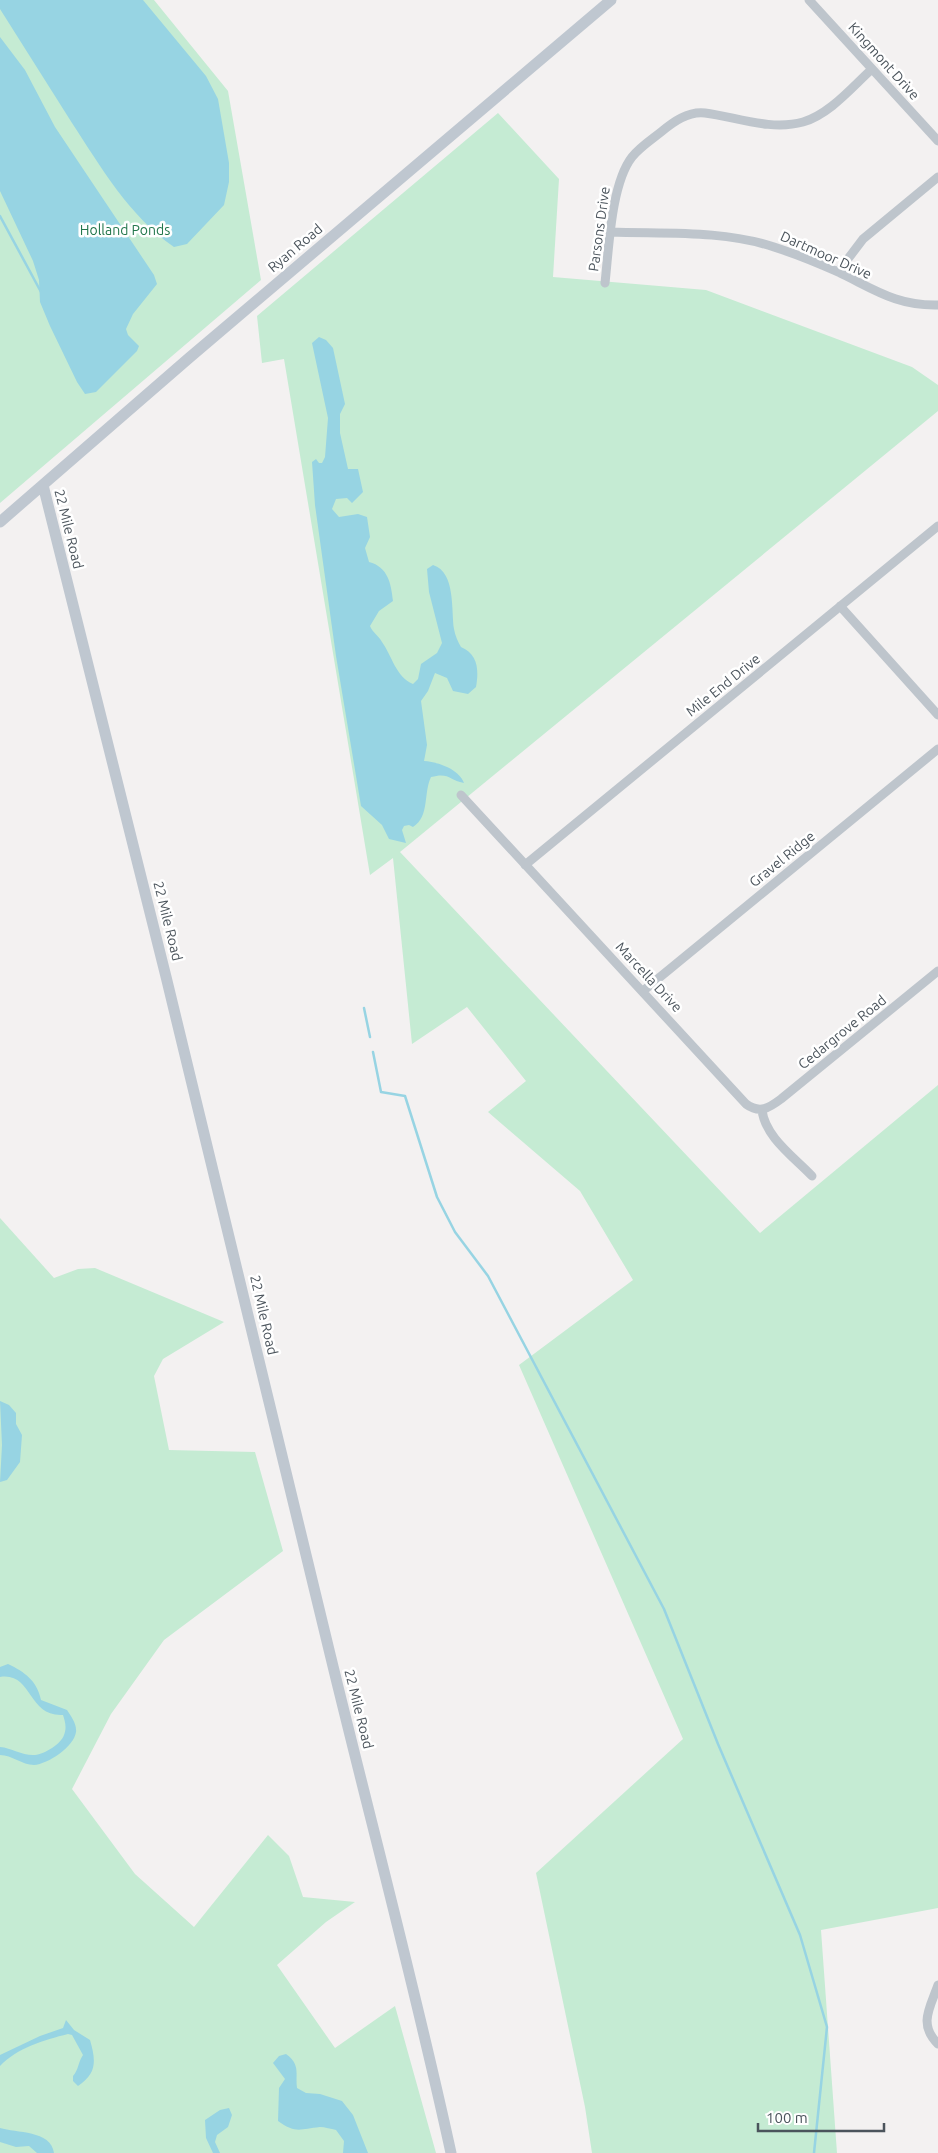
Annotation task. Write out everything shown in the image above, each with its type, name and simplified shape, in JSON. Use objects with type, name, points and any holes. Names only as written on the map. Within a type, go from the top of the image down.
[{"type":"street","name":"Ryan Road","points":[[0,522],[189,358],[611,0]]},
{"type":"street","name":"Kingmont Drive","points":[[809,0],[938,141]]},
{"type":"street","name":"Parsons Drive","points":[[605,283],[618,190],[624,170],[638,151],[675,121],[684,116],[702,113],[758,123],[787,124],[802,122],[826,110],[872,69]]},
{"type":"street","points":[[838,272],[863,239],[938,177]]},
{"type":"street","name":"Dartmoor Drive","points":[[611,232],[736,238],[775,247],[838,272],[890,298],[913,304],[938,304]]},
{"type":"street","name":"22 Mile Road","points":[[43,485],[179,1023],[451,2153]]},
{"type":"street","name":"Mile End Drive","points":[[525,865],[938,526]]},
{"type":"street","points":[[840,606],[938,715]]},
{"type":"street","name":"Gravel Ridge","points":[[643,991],[938,749]]},
{"type":"street","name":"Marcella Drive","points":[[461,795],[746,1104],[754,1109],[762,1110]]},
{"type":"street","name":"Cedargrove Road","points":[[762,1110],[782,1099],[938,971]]},
{"type":"street","points":[[762,1110],[763,1120],[772,1136],[812,1176]]},
{"type":"street","points":[[938,1984],[926,2028],[938,2044]]},
{"type":"green space","name":"Holland Ponds","points":[[0,0],[154,0],[228,91],[261,280],[0,503]]},
{"type":"green space","points":[[498,113],[559,179],[553,277],[706,290],[912,367],[938,385],[938,411],[400,852],[760,1233],[938,1085],[938,1908],[821,1930],[837,2153],[592,2153],[585,2107],[536,1873],[683,1739],[519,1365],[633,1280],[580,1191],[488,1112],[526,1081],[467,1007],[412,1044],[393,858],[370,875],[284,359],[262,363],[257,316]]},
{"type":"green space","points":[[0,1218],[54,1278],[78,1269],[95,1268],[224,1322],[163,1359],[154,1376],[169,1450],[255,1452],[283,1551],[164,1640],[111,1714],[72,1789],[135,1874],[194,1927],[268,1835],[289,1856],[303,1897],[355,1902],[326,1922],[277,1965],[335,2048],[395,2006],[436,2153],[0,2153]]},
{"type":"water","points":[[0,0],[143,0],[206,76],[218,99],[229,163],[229,182],[224,205],[187,244],[174,247],[158,235],[143,221],[117,190],[0,9]]},
{"type":"water","points":[[0,37],[25,70],[55,127],[154,275],[157,284],[133,314],[126,329],[128,335],[139,346],[137,351],[96,392],[85,394],[77,382],[50,326],[40,302],[39,280],[33,261],[0,191]]},
{"type":"water","points":[[319,337],[326,340],[333,348],[345,404],[340,414],[340,433],[348,469],[358,469],[363,492],[352,503],[347,498],[336,499],[332,509],[339,517],[358,514],[367,517],[370,537],[365,548],[369,562],[375,564],[384,572],[391,588],[393,601],[379,611],[370,626],[386,648],[398,671],[407,681],[413,684],[418,679],[421,664],[437,653],[442,643],[429,592],[427,569],[433,565],[446,575],[451,593],[456,636],[461,647],[471,654],[476,663],[476,687],[468,694],[453,691],[447,678],[435,673],[428,691],[421,701],[427,745],[424,761],[453,770],[464,783],[442,775],[431,777],[422,817],[413,827],[409,825],[404,826],[402,830],[406,843],[389,839],[382,825],[361,806],[336,656],[315,505],[312,462],[316,459],[319,463],[322,463],[325,457],[328,418],[312,343]]},
{"type":"water","points":[[0,1401],[9,1405],[16,1413],[16,1424],[22,1435],[20,1462],[7,1480],[0,1482],[2,1445]]},
{"type":"water","points":[[8,1664],[20,1670],[33,1682],[37,1687],[41,1700],[67,1710],[76,1726],[74,1738],[66,1749],[46,1762],[30,1765],[0,1755],[0,1747],[31,1755],[43,1753],[56,1745],[64,1735],[65,1730],[63,1715],[51,1714],[43,1709],[19,1681],[11,1677],[0,1677],[0,1667]]},
{"type":"water","points":[[66,2020],[74,2030],[90,2040],[93,2054],[92,2071],[78,2086],[73,2081],[73,2076],[83,2055],[72,2035],[68,2034],[31,2046],[14,2054],[0,2066],[0,2055],[40,2036],[63,2028]]},
{"type":"water","points":[[286,2054],[296,2066],[297,2088],[306,2093],[320,2094],[342,2101],[353,2115],[368,2153],[343,2153],[344,2141],[336,2130],[320,2127],[294,2129],[278,2121],[279,2088],[285,2079],[273,2063],[279,2056]]},
{"type":"water","points":[[229,2108],[232,2115],[228,2127],[217,2135],[215,2142],[220,2153],[213,2153],[206,2138],[205,2120],[220,2110]]},
{"type":"water","points":[[0,2128],[40,2136],[47,2140],[54,2153],[37,2153],[29,2146],[16,2147],[0,2142]]},
{"type":"waterway","points":[[0,216],[41,292]]},
{"type":"waterway","points":[[364,1008],[370,1037]]},
{"type":"waterway","points":[[373,1052],[381,1092],[405,1096],[437,1197],[455,1232],[488,1276],[664,1609],[718,1744],[800,1935],[827,2027],[814,2153]]}]
